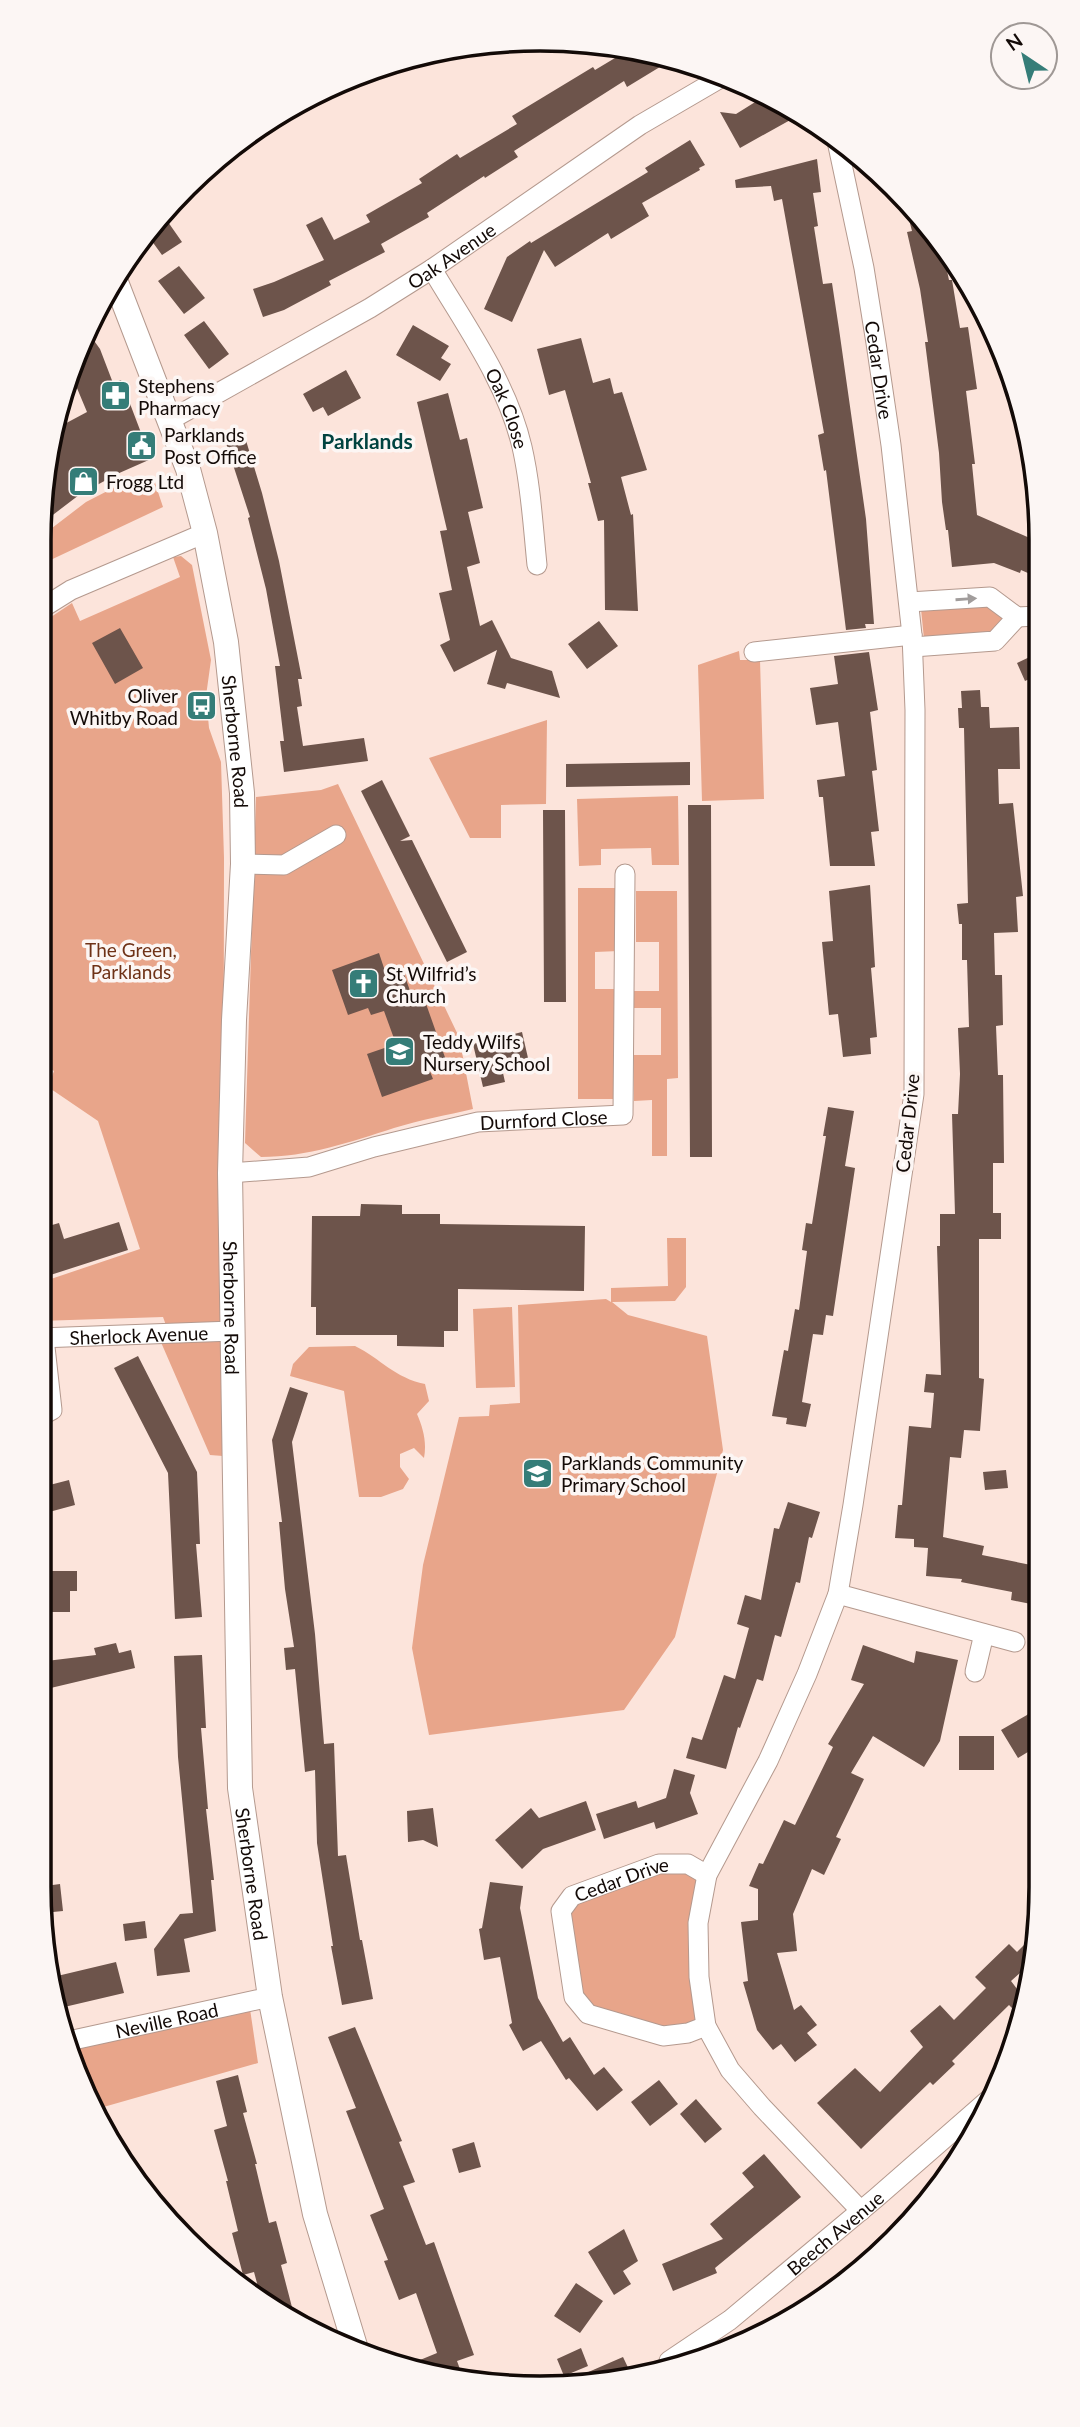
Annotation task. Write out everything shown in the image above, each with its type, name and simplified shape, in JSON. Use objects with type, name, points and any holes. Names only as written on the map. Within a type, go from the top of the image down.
[{"type":"street","name":"Oak Avenue","points":[[170,420],[370,308],[432,269],[640,125],[713,83]]},
{"type":"street","name":"Cedar Drive","points":[[841,154],[876,343],[913,641],[914,1094],[838,1594],[807,1674],[768,1761],[707,1875],[698,1923],[699,1977],[706,2026],[730,2070],[861,2211]]},
{"type":"street","name":"Oak Close","points":[[432,269],[497,379],[510,409],[528,483],[537,565]]},
{"type":"street","name":"Sherborne Road","points":[[119,290],[188,469],[205,533],[226,642],[242,793],[243,864],[234,1020],[230,1173],[240,1788],[270,1997],[315,2214],[353,2339]]},
{"type":"street","points":[[51,602],[71,590],[205,533]]},
{"type":"street","points":[[909,602],[990,597],[1017,617],[1029,616]]},
{"type":"street","points":[[754,652],[913,641],[995,641],[1017,617]]},
{"type":"street","points":[[243,864],[284,865],[336,835]]},
{"type":"street","name":"Durnford Close","points":[[230,1173],[309,1167],[374,1147],[478,1122],[624,1115],[625,874]]},
{"type":"street","name":"Sherlock Avenue","points":[[51,1338],[233,1331]]},
{"type":"street","points":[[838,1594],[1015,1642]]},
{"type":"street","points":[[975,1672],[984,1634]]},
{"type":"street","name":"Cedar Drive","points":[[706,2026],[688,2033],[663,2036],[587,2014],[574,1997],[561,1910],[572,1896],[659,1864],[688,1864],[707,1875]]},
{"type":"street","name":"Neville Road","points":[[75,2039],[270,1997]]},
{"type":"street","name":"Beech Avenue","points":[[674,2358],[730,2320],[974,2112]]},
{"type":"green space","points":[[123,483],[155,483],[163,507],[51,560],[51,529],[86,502]]},
{"type":"green space","name":"The Green, Parklands","points":[[181,556],[192,565],[211,660],[206,696],[209,728],[221,762],[224,858],[223,1456],[210,1455],[160,1340],[171,1339],[163,1317],[51,1321],[51,1279],[140,1249],[98,1121],[51,1089],[54,1071],[51,1069],[51,617],[72,603],[80,621],[180,577],[173,557]]},
{"type":"green space","points":[[989,604],[1007,617],[992,635],[924,639],[921,609]]},
{"type":"green space","points":[[739,651],[740,660],[760,660],[764,799],[702,801],[698,665]]},
{"type":"green space","points":[[547,720],[546,804],[501,805],[501,838],[470,838],[429,758]]},
{"type":"green space","points":[[338,784],[459,1037],[473,1109],[414,1122],[312,1152],[261,1157],[245,1143],[256,797],[321,790]]},
{"type":"green space","points":[[678,796],[679,865],[652,865],[651,848],[601,849],[601,865],[579,866],[577,799]]},
{"type":"green space","points":[[578,888],[620,888],[619,951],[595,952],[595,989],[618,989],[618,1099],[578,1099]]},
{"type":"green space","points":[[636,891],[677,891],[678,1078],[667,1079],[667,1156],[652,1156],[652,1100],[634,1101],[634,1055],[661,1055],[661,1008],[634,1008],[633,991],[659,991],[659,942],[636,942]]},
{"type":"green space","points":[[667,1238],[686,1238],[686,1287],[675,1301],[612,1302],[628,1315],[707,1336],[723,1450],[675,1637],[624,1710],[429,1735],[412,1648],[423,1565],[459,1417],[489,1416],[490,1405],[520,1403],[518,1305],[606,1299],[611,1302],[611,1288],[668,1286]]},
{"type":"green space","points":[[512,1307],[515,1387],[476,1388],[473,1309]]},
{"type":"green space","points":[[355,1346],[397,1373],[425,1384],[429,1401],[417,1414],[424,1435],[424,1458],[414,1448],[400,1454],[400,1467],[409,1479],[403,1489],[381,1497],[359,1497],[344,1391],[290,1376],[293,1364],[309,1347]]},
{"type":"green space","points":[[660,1869],[686,1869],[700,1881],[698,2022],[663,2031],[590,2011],[579,1995],[565,1912],[575,1899]]},
{"type":"green space","points":[[250,2009],[258,2063],[103,2107],[79,2048]]},
{"type":"building","points":[[617,57],[662,66],[627,87],[624,81],[514,151],[518,157],[427,213],[429,217],[381,244],[385,252],[329,281],[331,285],[284,310],[263,317],[253,289],[324,260],[306,225],[322,217],[334,240],[370,222],[366,215],[422,183],[419,179],[457,154],[460,158],[517,124],[512,116],[593,67],[595,70]]},
{"type":"building","points":[[757,101],[791,120],[740,148],[720,112],[736,114]]},
{"type":"building","points":[[690,140],[705,165],[642,203],[649,216],[611,239],[608,233],[555,267],[544,250],[512,322],[484,309],[507,257],[648,172],[645,168]]},
{"type":"building","points":[[817,159],[821,192],[813,193],[818,226],[814,227],[823,284],[832,283],[839,329],[866,519],[874,624],[865,624],[866,628],[846,630],[826,470],[824,471],[818,435],[824,433],[782,199],[774,201],[771,186],[736,188],[735,180]]},
{"type":"building","points":[[909,218],[946,267],[949,280],[952,280],[960,328],[968,327],[977,389],[966,391],[975,464],[972,464],[977,515],[1029,538],[1029,574],[1021,570],[1020,573],[994,563],[952,567],[942,502],[939,453],[925,342],[928,342],[907,232],[912,231]]},
{"type":"building","points":[[168,222],[182,242],[162,255],[152,242]]},
{"type":"building","points":[[179,266],[205,298],[184,314],[158,281]]},
{"type":"building","points":[[204,321],[229,354],[209,369],[184,335]]},
{"type":"building","points":[[413,325],[449,346],[441,358],[451,364],[440,381],[396,355]]},
{"type":"building","points":[[581,338],[593,383],[610,378],[614,394],[622,392],[647,470],[621,477],[631,515],[633,514],[638,611],[605,610],[604,520],[598,521],[588,483],[591,483],[565,390],[549,395],[537,349]]},
{"type":"building","points":[[94,340],[100,349],[113,383],[121,380],[151,459],[79,495],[52,516],[55,476],[65,424],[87,412],[76,386]]},
{"type":"building","points":[[346,370],[361,398],[328,416],[323,407],[313,412],[303,394]]},
{"type":"building","points":[[448,393],[460,440],[467,438],[483,508],[468,512],[480,563],[467,567],[480,626],[492,620],[511,658],[552,671],[560,698],[507,683],[505,689],[487,684],[497,650],[454,672],[440,645],[450,640],[439,593],[452,590],[440,531],[447,530],[417,402]]},
{"type":"building","points":[[244,434],[279,561],[302,679],[298,679],[302,706],[297,707],[303,746],[364,738],[368,761],[284,772],[280,741],[284,741],[275,666],[280,666],[266,589],[248,518],[250,517],[225,440]]},
{"type":"building","points":[[599,621],[618,646],[587,669],[568,644]]},
{"type":"building","points":[[120,628],[143,668],[115,684],[92,643]]},
{"type":"building","points":[[869,652],[878,710],[870,712],[877,770],[872,771],[879,831],[871,832],[875,866],[830,866],[823,797],[819,797],[817,780],[845,776],[838,722],[816,725],[810,688],[838,684],[834,656]]},
{"type":"building","points":[[1029,657],[1029,679],[1025,681],[1017,663]]},
{"type":"building","points":[[980,690],[981,707],[989,707],[990,728],[1019,727],[1020,769],[998,769],[999,804],[1013,803],[1023,896],[1016,897],[1018,932],[994,933],[995,975],[1002,975],[1003,1025],[996,1026],[998,1075],[1003,1075],[1004,1163],[993,1163],[993,1213],[1001,1213],[1001,1239],[979,1239],[979,1378],[984,1379],[980,1431],[964,1430],[961,1458],[950,1457],[943,1537],[984,1546],[982,1555],[1029,1565],[1029,1604],[1011,1600],[1012,1592],[961,1582],[962,1579],[926,1576],[928,1548],[914,1547],[914,1539],[895,1538],[898,1505],[902,1505],[909,1426],[931,1428],[934,1393],[924,1392],[926,1374],[941,1375],[937,1246],[940,1246],[940,1214],[955,1214],[952,1114],[958,1114],[958,1028],[969,1027],[967,960],[962,960],[962,924],[959,924],[957,904],[968,903],[964,728],[959,728],[958,708],[962,708],[961,691]]},
{"type":"building","points":[[690,762],[690,785],[566,787],[566,764]]},
{"type":"building","points":[[382,780],[410,836],[400,841],[412,840],[467,952],[447,962],[361,791]]},
{"type":"building","points":[[688,805],[711,805],[712,1157],[690,1157]]},
{"type":"building","points":[[543,810],[565,810],[566,1002],[544,1002]]},
{"type":"building","points":[[870,885],[875,967],[871,968],[877,1037],[870,1038],[871,1054],[843,1057],[838,1014],[829,1015],[822,942],[833,941],[829,891]]},
{"type":"building","points":[[379,953],[386,974],[402,968],[415,1005],[425,1001],[447,1063],[429,1069],[433,1079],[382,1097],[367,1054],[396,1044],[384,1011],[371,1015],[368,1008],[348,1015],[332,970]]},
{"type":"building","points":[[522,1032],[528,1058],[501,1064],[505,1082],[483,1087],[473,1044]]},
{"type":"building","points":[[828,1107],[854,1111],[845,1166],[855,1168],[833,1316],[826,1315],[823,1335],[813,1334],[802,1402],[811,1404],[806,1427],[786,1424],[787,1418],[772,1416],[784,1350],[788,1351],[795,1309],[799,1310],[807,1251],[802,1250],[806,1223],[812,1224]]},
{"type":"building","points":[[361,1204],[402,1205],[402,1214],[440,1214],[440,1224],[585,1226],[584,1291],[458,1289],[458,1331],[444,1331],[444,1347],[397,1346],[397,1335],[316,1335],[316,1307],[311,1307],[312,1216],[360,1216]]},
{"type":"building","points":[[119,1222],[128,1250],[51,1275],[51,1225],[59,1223],[64,1239]]},
{"type":"building","points":[[138,1356],[197,1472],[200,1544],[196,1544],[202,1617],[175,1619],[168,1473],[114,1368]]},
{"type":"building","points":[[290,1387],[308,1393],[292,1442],[315,1634],[324,1744],[334,1743],[338,1856],[346,1855],[373,1999],[342,2005],[317,1843],[315,1770],[305,1772],[295,1669],[286,1670],[284,1648],[294,1647],[285,1589],[279,1522],[282,1522],[272,1440]]},
{"type":"building","points":[[1006,1470],[1008,1488],[985,1490],[983,1472]]},
{"type":"building","points":[[69,1480],[75,1505],[51,1511],[51,1485]]},
{"type":"building","points":[[788,1502],[820,1512],[812,1538],[809,1537],[800,1583],[796,1582],[781,1637],[775,1635],[763,1681],[757,1679],[740,1728],[738,1727],[726,1769],[686,1758],[692,1737],[702,1740],[724,1675],[735,1679],[749,1628],[737,1624],[745,1595],[761,1600],[774,1528],[779,1529]]},
{"type":"building","points":[[51,1571],[77,1571],[77,1591],[70,1591],[70,1612],[51,1612]]},
{"type":"building","points":[[116,1643],[119,1653],[131,1650],[135,1668],[51,1688],[51,1660],[96,1655],[94,1648]]},
{"type":"building","points":[[863,1645],[914,1663],[916,1651],[958,1660],[940,1741],[924,1767],[873,1736],[851,1773],[864,1779],[836,1837],[841,1839],[824,1875],[812,1869],[793,1914],[797,1951],[777,1953],[794,2010],[801,2005],[817,2025],[807,2033],[817,2045],[795,2062],[781,2044],[773,2050],[757,2030],[743,1982],[748,1981],[741,1922],[758,1920],[758,1889],[749,1886],[759,1863],[763,1864],[784,1820],[795,1825],[833,1747],[828,1744],[864,1684],[851,1680]]},
{"type":"building","points":[[202,1655],[206,1728],[201,1728],[216,1931],[184,1939],[190,1972],[157,1976],[154,1949],[180,1914],[193,1913],[178,1757],[174,1656]]},
{"type":"building","points":[[1029,1713],[1029,1751],[1018,1758],[1001,1730]]},
{"type":"building","points":[[959,1736],[994,1736],[994,1770],[959,1770]]},
{"type":"building","points":[[674,1769],[695,1775],[690,1793],[698,1814],[656,1829],[654,1822],[604,1839],[596,1814],[636,1801],[638,1808],[666,1798]]},
{"type":"building","points":[[586,1801],[596,1830],[543,1849],[522,1869],[495,1840],[531,1808],[539,1818]]},
{"type":"building","points":[[433,1808],[438,1847],[423,1840],[408,1842],[407,1811]]},
{"type":"building","points":[[490,1882],[523,1886],[520,1908],[538,1998],[563,2042],[570,2037],[594,2075],[604,2067],[623,2090],[597,2111],[569,2078],[566,2080],[541,2041],[523,2051],[509,2025],[512,2023],[500,1957],[484,1960],[479,1929],[482,1928]]},
{"type":"building","points":[[60,1884],[63,1911],[52,1912],[51,1885]]},
{"type":"building","points":[[145,1921],[147,1938],[125,1941],[123,1924]]},
{"type":"building","points":[[1026,1943],[1022,1972],[1011,1981],[1018,1991],[1015,2005],[1012,2008],[1009,2005],[952,2061],[955,2064],[933,2085],[930,2082],[861,2149],[817,2103],[855,2068],[880,2092],[923,2047],[910,2031],[940,2005],[954,2020],[986,1988],[975,1977],[1009,1944],[1017,1952]]},
{"type":"building","points":[[116,1962],[124,1993],[65,2007],[59,1976]]},
{"type":"building","points":[[355,2027],[402,2141],[399,2142],[415,2182],[403,2186],[426,2245],[434,2242],[474,2355],[457,2361],[460,2369],[420,2360],[437,2353],[416,2293],[399,2300],[384,2261],[388,2260],[370,2215],[384,2209],[346,2111],[356,2108],[328,2037]]},
{"type":"building","points":[[238,2075],[247,2112],[243,2113],[269,2223],[276,2221],[287,2263],[281,2265],[293,2309],[258,2287],[254,2272],[243,2275],[232,2233],[238,2231],[228,2181],[214,2130],[227,2126],[216,2081]]},
{"type":"building","points":[[659,2080],[678,2104],[650,2126],[631,2102]]},
{"type":"building","points":[[696,2099],[722,2129],[705,2143],[680,2114]]},
{"type":"building","points":[[474,2142],[481,2167],[459,2173],[452,2149]]},
{"type":"building","points":[[764,2154],[801,2197],[715,2268],[717,2273],[673,2291],[662,2264],[723,2239],[710,2224],[754,2187],[742,2173]]},
{"type":"building","points":[[624,2229],[638,2261],[623,2271],[631,2284],[614,2295],[588,2252]]},
{"type":"building","points":[[576,2283],[603,2301],[580,2333],[554,2316]]},
{"type":"building","points":[[581,2348],[588,2366],[564,2375],[557,2359]]},
{"type":"building","points":[[623,2357],[628,2368],[604,2372],[584,2374]]},
{"type":"place","name":"Stephens Pharmacy","points":[[115,396]]},
{"type":"place","name":"Parklands Post Office","points":[[141,445]]},
{"type":"place","name":"Frogg Ltd","points":[[83,481]]},
{"type":"place","name":"Oliver Whitby Road","points":[[201,706]]},
{"type":"place","name":"St Wilfrid’s Church","points":[[363,984]]},
{"type":"place","name":"Teddy Wilfs Nursery School","points":[[400,1052]]},
{"type":"place","name":"Parklands Community Primary School","points":[[538,1473]]},
{"type":"district","name":"Parklands","points":[[367,440]]}]
